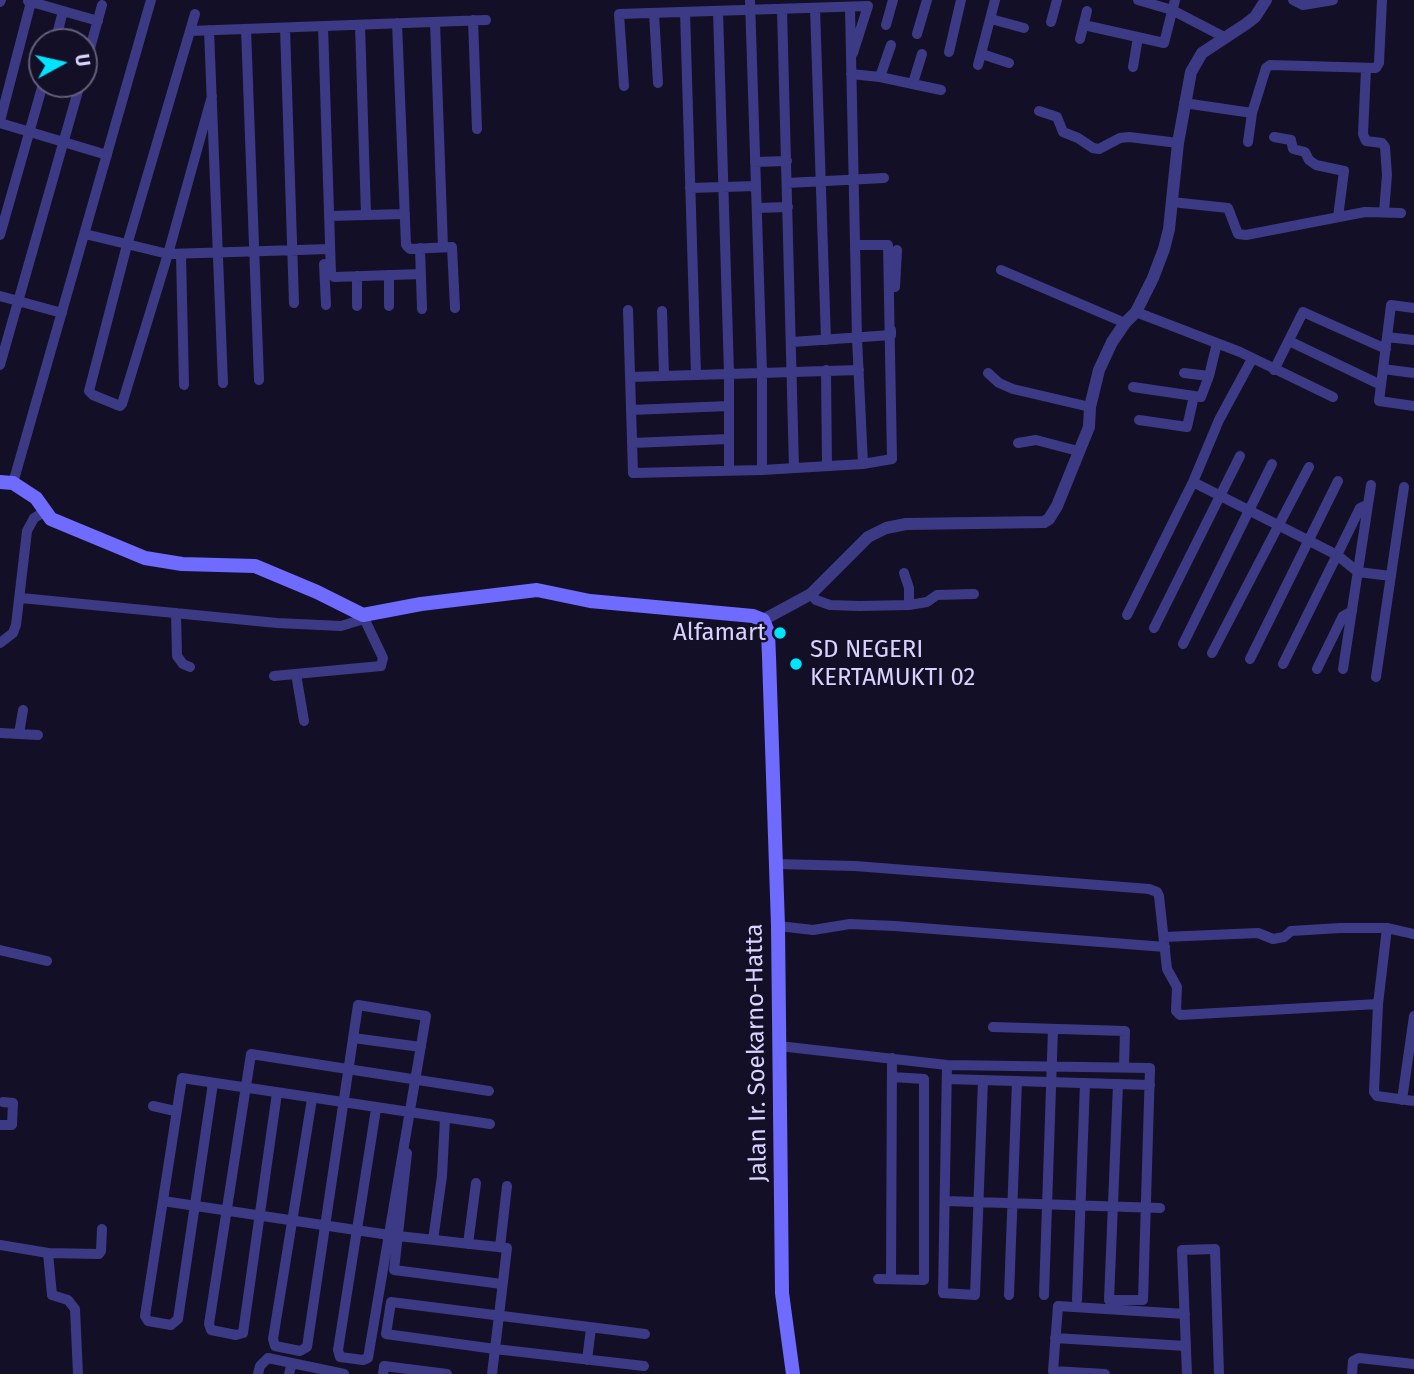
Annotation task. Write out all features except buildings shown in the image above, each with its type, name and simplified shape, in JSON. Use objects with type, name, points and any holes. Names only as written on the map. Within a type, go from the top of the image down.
[{"type":"main road","points":[[6,483],[36,498],[51,519],[145,558],[164,562],[262,568],[367,616],[421,604],[537,590],[590,601],[737,614],[763,620]]},
{"type":"main road","name":"Jalan Ir. Soekarno-Hatta","points":[[763,620],[768,632],[778,926],[782,1293],[793,1374]]},
{"type":"street","points":[[6,483],[62,313],[151,0]]},
{"type":"street","points":[[887,26],[893,0]]},
{"type":"street","points":[[917,34],[927,0]]},
{"type":"street","points":[[949,52],[961,0]]},
{"type":"street","points":[[994,0],[980,60],[1009,63]]},
{"type":"street","points":[[1051,22],[1057,0]]},
{"type":"street","points":[[1138,0],[1174,5],[1226,38]]},
{"type":"street","points":[[763,620],[811,594],[868,537],[886,528],[906,524],[1047,521],[1057,506],[1089,427],[1090,407],[1099,370],[1112,342],[1136,312],[1164,249],[1184,103],[1191,72],[1197,60],[1209,48],[1255,16],[1266,0]]},
{"type":"street","points":[[1293,0],[1299,5],[1333,0]]},
{"type":"street","points":[[1248,142],[1252,113],[1268,66],[1376,68],[1379,64],[1382,0]]},
{"type":"street","points":[[98,21],[28,1],[0,122],[107,155]]},
{"type":"street","points":[[96,28],[102,5]]},
{"type":"street","points":[[750,5],[762,372],[762,470]]},
{"type":"street","points":[[624,86],[619,15],[718,11],[750,5],[782,9],[868,6],[851,61]]},
{"type":"street","points":[[1084,25],[1164,43],[1174,5]]},
{"type":"street","points":[[850,7],[863,464]]},
{"type":"street","points":[[815,8],[826,340]]},
{"type":"street","points":[[782,9],[794,468]]},
{"type":"street","points":[[59,28],[63,11]]},
{"type":"street","points":[[718,11],[729,373],[729,470]]},
{"type":"street","points":[[1080,39],[1087,11]]},
{"type":"street","points":[[685,12],[696,375]]},
{"type":"street","points":[[654,13],[658,83]]},
{"type":"street","points":[[195,14],[127,245],[89,391],[93,396],[120,406],[168,254],[212,96]]},
{"type":"street","points":[[991,19],[1024,28]]},
{"type":"street","points":[[473,20],[477,129]]},
{"type":"street","points":[[190,31],[486,20]]},
{"type":"street","points":[[435,22],[443,247]]},
{"type":"street","points":[[397,23],[406,245],[410,248],[451,246],[456,308]]},
{"type":"street","points":[[360,25],[366,215]]},
{"type":"street","points":[[323,26],[329,216],[326,305]]},
{"type":"street","points":[[285,28],[294,303]]},
{"type":"street","points":[[246,29],[259,380]]},
{"type":"street","points":[[209,30],[223,383]]},
{"type":"street","points":[[1133,67],[1139,37]]},
{"type":"street","points":[[880,77],[891,45]]},
{"type":"street","points":[[913,83],[922,54]]},
{"type":"street","points":[[1366,69],[1363,134],[1366,141],[1382,143],[1385,147],[1387,174],[1384,212]]},
{"type":"street","points":[[851,74],[880,77],[941,90]]},
{"type":"street","points":[[0,235],[39,98]]},
{"type":"street","points":[[0,365],[76,98]]},
{"type":"street","points":[[1184,103],[1252,113]]},
{"type":"street","points":[[1039,111],[1057,117],[1063,132],[1093,148],[1099,149],[1120,138],[1129,137],[1178,143]]},
{"type":"street","points":[[1274,137],[1291,140],[1293,149],[1306,152],[1316,165],[1345,171],[1338,217]]},
{"type":"street","points":[[755,162],[787,161]]},
{"type":"street","points":[[788,183],[884,178]]},
{"type":"street","points":[[690,188],[756,186]]},
{"type":"street","points":[[1172,202],[1228,208],[1236,230],[1241,235],[1365,212],[1401,213]]},
{"type":"street","points":[[757,208],[788,206]]},
{"type":"street","points":[[329,216],[405,214]]},
{"type":"street","points":[[85,234],[181,255],[327,249]]},
{"type":"street","points":[[628,310],[633,473],[762,470],[863,464],[892,459],[888,245],[856,245]]},
{"type":"street","points":[[420,248],[422,309]]},
{"type":"street","points":[[327,249],[332,276],[421,274]]},
{"type":"street","points":[[891,335],[897,250]]},
{"type":"street","points":[[181,255],[184,385]]},
{"type":"street","points":[[1001,270],[1125,323]]},
{"type":"street","points":[[389,275],[389,306]]},
{"type":"street","points":[[357,276],[357,306]]},
{"type":"street","points":[[0,296],[62,313]]},
{"type":"street","points":[[1414,308],[1391,305],[1379,401],[1414,406]]},
{"type":"street","points":[[662,310],[664,376]]},
{"type":"street","points":[[1274,370],[1303,312],[1306,311],[1385,349]]},
{"type":"street","points":[[1136,312],[1245,355],[1333,397]]},
{"type":"street","points":[[792,342],[891,335]]},
{"type":"street","points":[[1387,337],[1414,340]]},
{"type":"street","points":[[1289,341],[1381,384]]},
{"type":"street","points":[[1133,387],[1201,397],[1217,343]]},
{"type":"street","points":[[1128,615],[1193,482],[1245,355]]},
{"type":"street","points":[[1383,369],[1414,373]]},
{"type":"street","points":[[826,370],[827,466]]},
{"type":"street","points":[[630,377],[859,370]]},
{"type":"street","points":[[988,373],[999,383],[1013,389],[1090,407]]},
{"type":"street","points":[[1184,373],[1209,376]]},
{"type":"street","points":[[1139,421],[1186,427],[1194,396]]},
{"type":"street","points":[[631,411],[729,406]]},
{"type":"street","points":[[632,443],[729,439]]},
{"type":"street","points":[[1018,443],[1036,440],[1078,451]]},
{"type":"street","points":[[1154,628],[1240,456]]},
{"type":"street","points":[[1183,644],[1272,464]]},
{"type":"street","points":[[1212,653],[1309,467]]},
{"type":"street","points":[[1250,659],[1338,481]]},
{"type":"street","points":[[1193,482],[1337,555],[1358,572],[1391,576]]},
{"type":"street","points":[[1343,669],[1371,485]]},
{"type":"street","points":[[1376,677],[1404,487]]},
{"type":"street","points":[[1283,664],[1360,508],[1367,505]]},
{"type":"street","points":[[0,642],[15,630],[21,598],[27,531],[42,509]]},
{"type":"street","points":[[904,573],[909,588],[909,605]]},
{"type":"street","points":[[811,594],[816,600],[830,605],[909,605],[927,602],[937,595],[974,594]]},
{"type":"street","points":[[21,598],[247,621],[324,626],[341,626],[367,616],[383,664],[274,676]]},
{"type":"street","points":[[1317,670],[1343,616],[1352,611]]},
{"type":"street","points":[[176,613],[177,656],[183,664],[190,667]]},
{"type":"street","points":[[296,674],[304,721]]},
{"type":"street","points":[[19,734],[23,710]]},
{"type":"street","points":[[0,733],[38,735]]},
{"type":"street","points":[[776,864],[855,866],[1149,889],[1157,892],[1159,897],[1167,969],[1177,987],[1176,1011],[1180,1015],[1378,1004]]},
{"type":"street","points":[[778,926],[813,930],[850,924],[1164,942],[1258,933],[1273,939],[1297,931],[1387,928],[1414,933]]},
{"type":"street","points":[[1387,928],[1378,1004],[1374,1095],[1414,1101]]},
{"type":"street","points":[[0,950],[47,961]]},
{"type":"street","points":[[312,1099],[273,1339],[275,1346],[300,1351],[307,1347],[358,1005],[426,1016],[394,1235],[368,1357],[363,1360],[340,1356],[338,1353],[376,1109]]},
{"type":"street","points":[[1402,1100],[1414,1016]]},
{"type":"street","points":[[993,1027],[1125,1031],[1124,1067]]},
{"type":"street","points":[[1044,1295],[1053,1029]]},
{"type":"street","points":[[353,1038],[421,1047]]},
{"type":"street","points":[[779,1046],[947,1065],[1150,1068],[1143,1300],[1109,1300],[1118,1084]]},
{"type":"street","points":[[277,1093],[243,1333],[236,1335],[209,1328],[251,1054],[489,1091]]},
{"type":"street","points":[[891,1279],[892,1058]]},
{"type":"street","points":[[947,1065],[943,1293],[975,1295],[983,1080]]},
{"type":"street","points":[[878,1279],[924,1280],[924,1079],[892,1077]]},
{"type":"street","points":[[213,1083],[177,1320],[171,1325],[148,1321],[145,1316],[182,1079],[213,1083],[246,1088],[410,1114],[490,1124]]},
{"type":"street","points":[[947,1079],[1150,1085]]},
{"type":"street","points":[[1009,1295],[1017,1081]]},
{"type":"street","points":[[1077,1300],[1085,1083]]},
{"type":"street","points":[[0,1125],[17,1126],[13,1102],[3,1102]]},
{"type":"street","points":[[153,1106],[176,1111]]},
{"type":"street","points":[[433,1240],[442,1176],[445,1119]]},
{"type":"street","points":[[468,1244],[476,1183]]},
{"type":"street","points":[[500,1247],[507,1186]]},
{"type":"street","points":[[945,1200],[1160,1208]]},
{"type":"street","points":[[163,1201],[357,1230],[507,1248],[492,1374]]},
{"type":"street","points":[[0,1245],[48,1253],[99,1254],[102,1229]]},
{"type":"street","points":[[394,1235],[394,1270],[502,1283]]},
{"type":"street","points":[[1187,1374],[1182,1250],[1215,1249],[1219,1374]]},
{"type":"street","points":[[48,1253],[52,1295],[68,1300],[75,1309],[78,1374]]},
{"type":"street","points":[[640,1369],[386,1334],[391,1302],[645,1334]]},
{"type":"street","points":[[1105,1374],[1053,1371],[1058,1306],[1185,1314]]},
{"type":"street","points":[[587,1360],[591,1328]]},
{"type":"street","points":[[1055,1338],[1186,1346]]},
{"type":"street","points":[[258,1374],[260,1366],[268,1358],[344,1374]]},
{"type":"street","points":[[1352,1374],[1353,1361],[1359,1358],[1414,1364]]},
{"type":"street","points":[[289,1374],[292,1363]]},
{"type":"street","points":[[383,1374],[384,1366],[447,1374]]},
{"type":"place","name":"Alfamart","points":[[780,633]]},
{"type":"place","name":"SD NEGERI KERTAMUKTI 02","points":[[796,664]]}]
